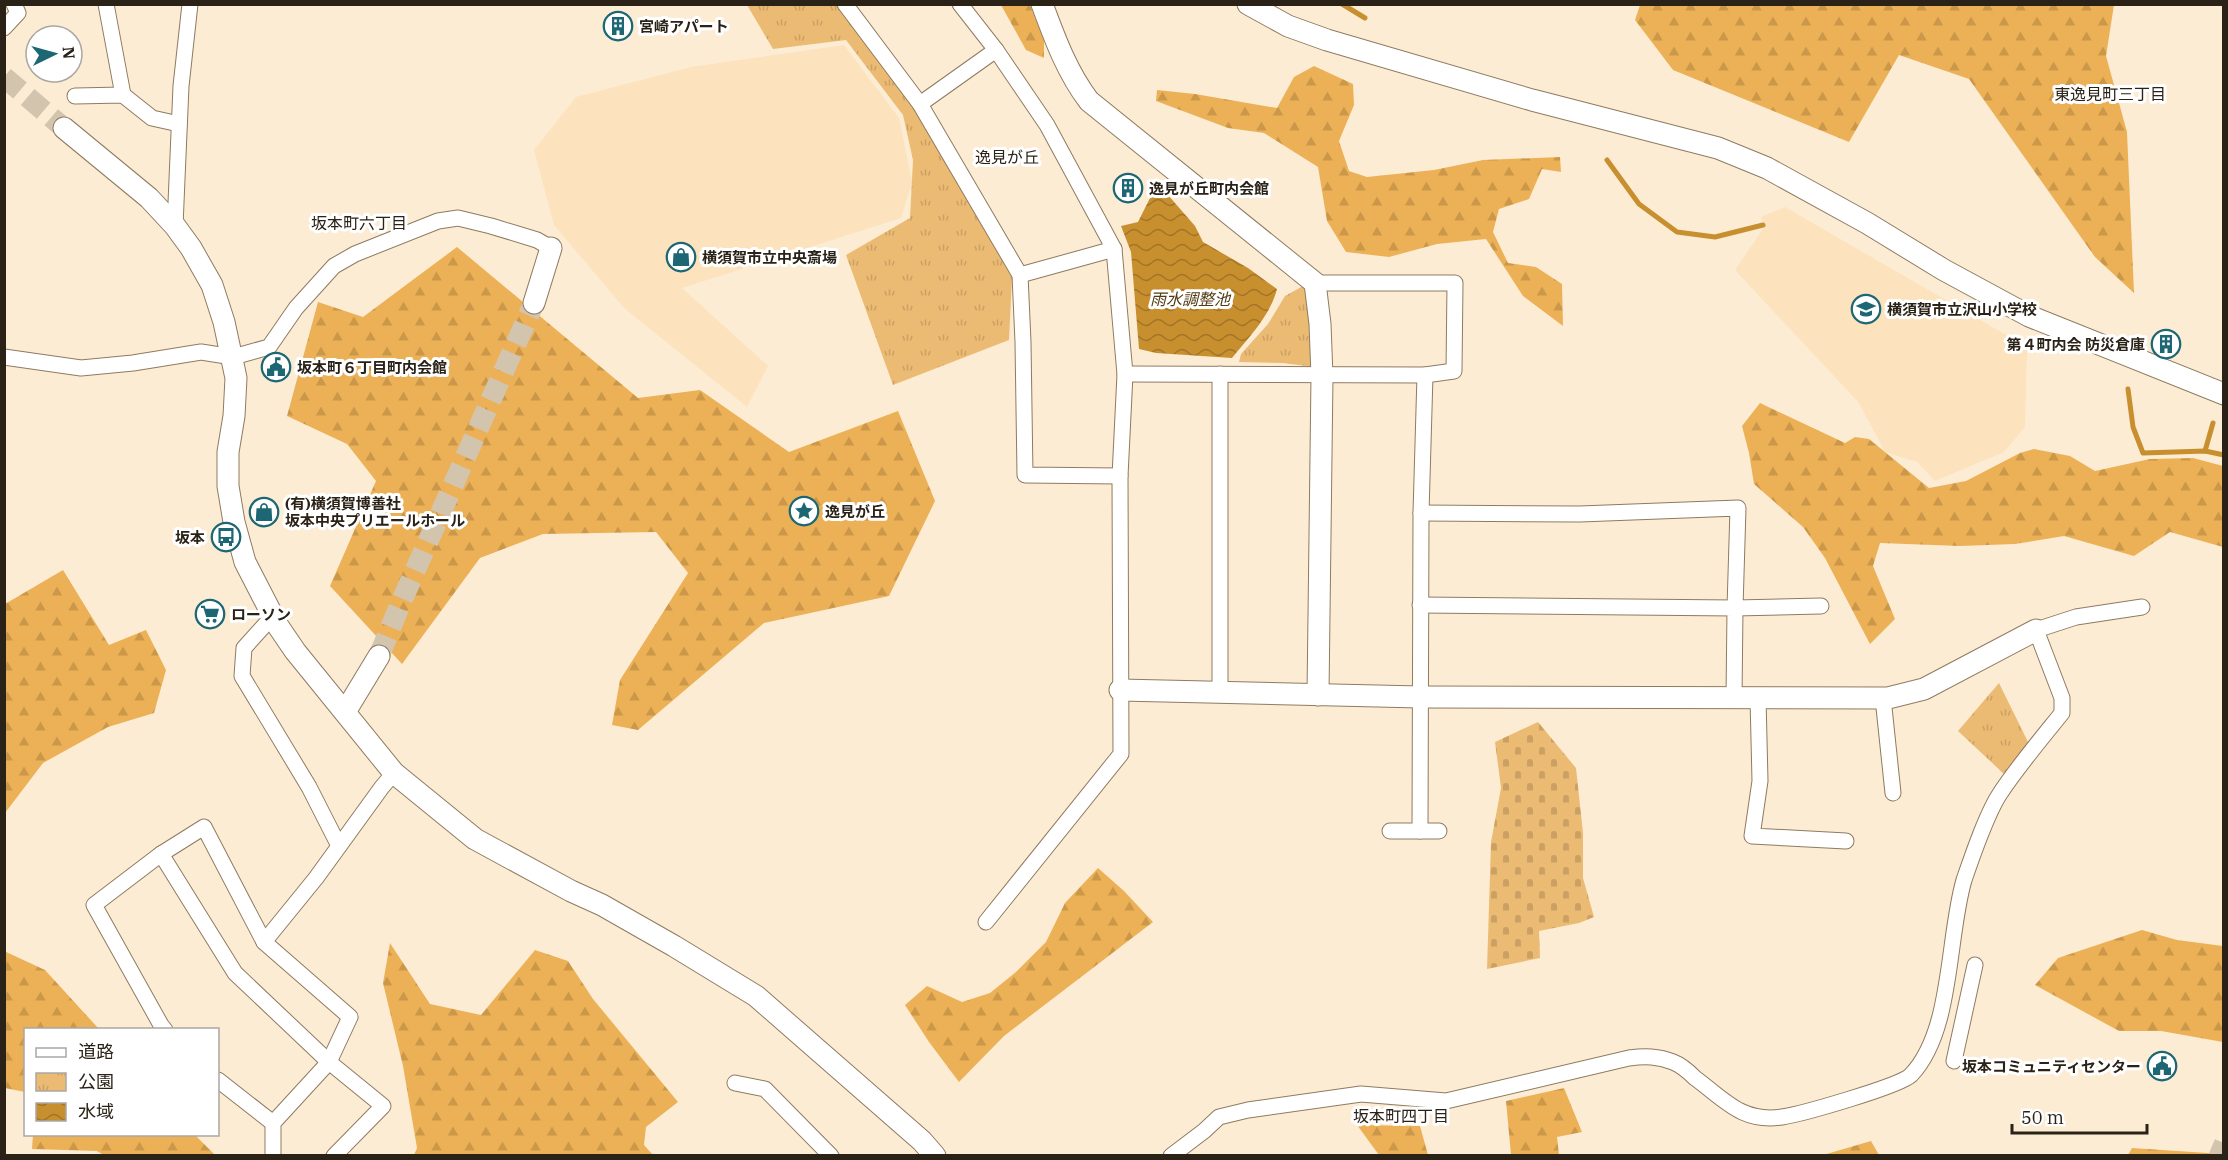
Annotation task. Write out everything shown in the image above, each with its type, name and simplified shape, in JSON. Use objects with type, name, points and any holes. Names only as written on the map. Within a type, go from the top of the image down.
[{"type":"street","points":[[4,28],[18,13],[14,4]]},
{"type":"street","points":[[106,4],[123,96]]},
{"type":"street","points":[[175,226],[179,124],[190,4]]},
{"type":"street","points":[[845,4],[920,104],[1020,275],[1024,475],[1120,477]]},
{"type":"street","points":[[960,4],[996,50],[1047,125],[1114,249],[1125,374],[1120,477],[1121,754],[986,922]]},
{"type":"street","points":[[1042,4],[1060,53],[1076,84],[1089,101],[1315,283],[1455,283],[1454,371],[1425,375],[1322,376],[1125,374]]},
{"type":"street","points":[[1248,4],[1288,26],[1327,40],[1532,100],[1718,148],[1767,168],[2029,316],[2223,394]]},
{"type":"street","points":[[920,104],[996,50]]},
{"type":"street","points":[[75,96],[123,96],[152,118],[179,124]]},
{"type":"street","points":[[64,128],[149,198],[175,226],[191,248],[212,285],[233,357],[236,378],[234,416],[228,452],[228,486],[234,522],[245,562],[272,617],[295,651],[394,774],[482,844],[602,905],[756,996],[922,1141],[933,1154]]},
{"type":"street","points":[[4,357],[81,368],[133,363],[201,352],[233,357],[269,347],[296,308],[334,266],[355,254],[438,221],[458,218],[537,240],[551,248],[534,303]]},
{"type":"street","points":[[1020,275],[1114,249]]},
{"type":"street","points":[[1315,283],[1320,324],[1322,376],[1318,695]]},
{"type":"street","points":[[1220,374],[1220,691]]},
{"type":"street","points":[[1420,831],[1421,513],[1425,375]]},
{"type":"street","points":[[1421,513],[1580,514],[1738,508],[1734,699]]},
{"type":"street","points":[[1420,605],[1735,608],[1821,606]]},
{"type":"street","points":[[1120,690],[1420,697],[1884,698],[1924,689],[2036,630],[2076,617],[2142,607]]},
{"type":"street","points":[[272,617],[244,648],[242,676],[309,787],[339,846]]},
{"type":"street","points":[[1171,1155],[1219,1117],[1248,1110],[1361,1094],[1446,1101],[1629,1058],[1653,1056],[1676,1063],[1743,1114],[1761,1118],[1783,1117],[1861,1096],[1910,1076],[1926,1054],[1942,1015],[1953,931],[1964,881],[1979,840],[2000,794],[2062,713],[2062,698],[2036,630]]},
{"type":"street","points":[[345,712],[379,656]]},
{"type":"street","points":[[1758,698],[1760,781],[1752,836],[1846,842]]},
{"type":"street","points":[[1884,698],[1893,793]]},
{"type":"street","points":[[264,942],[316,878],[382,787],[394,774]]},
{"type":"street","points":[[164,1028],[94,905],[161,854],[204,827],[264,942],[350,1017],[329,1062],[273,1123],[273,1155]]},
{"type":"street","points":[[1390,831],[1439,831]]},
{"type":"street","points":[[161,854],[235,974],[329,1062],[383,1106],[334,1155]]},
{"type":"street","points":[[1954,1061],[1975,965]]},
{"type":"street","points":[[219,1081],[273,1123]]},
{"type":"street","points":[[735,1083],[765,1089],[831,1155]]},
{"type":"shaded area","name":"横須賀市立中央斎場","points":[[844,45],[899,118],[912,182],[901,218],[682,288],[768,366],[747,407],[624,308],[554,225],[534,150],[576,97],[691,67]]},
{"type":"shaded area","name":"横須賀市立沢山小学校","points":[[1785,207],[2027,347],[2025,427],[2004,452],[1935,481],[1917,462],[1885,452],[1859,403],[1735,270],[1765,226],[1761,217]]},
{"type":"green space","points":[[747,5],[838,5],[900,87],[939,149],[1012,278],[1009,340],[893,385],[846,255],[910,218],[913,160],[903,115],[846,40],[773,49]]},
{"type":"green space","points":[[1001,5],[1030,5],[1044,40],[1044,58],[1026,50]]},
{"type":"green space","points":[[1640,5],[2114,5],[2106,56],[2127,132],[2134,293],[2095,257],[1969,79],[1899,55],[1849,142],[1673,70],[1635,20]]},
{"type":"green space","points":[[1314,66],[1353,84],[1354,105],[1339,141],[1349,171],[1367,177],[1434,170],[1483,160],[1560,157],[1561,172],[1542,169],[1529,199],[1499,209],[1493,232],[1508,263],[1536,267],[1562,284],[1563,326],[1523,296],[1486,239],[1437,244],[1389,257],[1346,252],[1327,221],[1318,167],[1264,133],[1228,128],[1156,101],[1157,90],[1277,108],[1294,77]]},
{"type":"green space","points":[[457,247],[638,398],[700,390],[789,452],[898,411],[935,501],[889,596],[764,623],[638,730],[612,725],[620,680],[688,573],[656,532],[543,534],[480,558],[402,664],[330,586],[376,481],[347,444],[287,416],[318,302],[363,317]]},
{"type":"green space","points":[[1303,286],[1312,304],[1314,367],[1283,363],[1239,362],[1241,354],[1268,324],[1285,296]]},
{"type":"green space","points":[[1760,403],[1845,443],[1855,437],[1869,439],[1929,488],[1966,481],[2020,453],[2034,449],[2070,456],[2095,471],[2150,459],[2193,458],[2223,466],[2223,547],[2170,532],[2134,556],[2064,536],[2015,544],[1960,546],[1880,543],[1873,566],[1895,619],[1870,644],[1825,558],[1803,527],[1754,484],[1742,426]]},
{"type":"green space","points":[[63,570],[109,645],[146,630],[166,670],[154,713],[108,727],[43,763],[5,813],[5,604]]},
{"type":"green space","points":[[1999,683],[2029,744],[2004,774],[1958,731]]},
{"type":"green space","points":[[1538,722],[1576,768],[1583,833],[1583,878],[1594,917],[1579,923],[1539,931],[1540,958],[1487,969],[1491,842],[1501,788],[1495,742]]},
{"type":"green space","points":[[1098,868],[1124,891],[1153,922],[1004,1036],[959,1082],[905,1005],[927,986],[962,1002],[990,993],[1016,972],[1046,942],[1065,903]]},
{"type":"green space","points":[[2142,930],[2177,940],[2223,946],[2223,1042],[2161,1031],[2119,1031],[2035,985],[2058,958]]},
{"type":"green space","points":[[390,943],[430,1004],[481,1015],[535,950],[568,961],[593,999],[678,1102],[646,1127],[644,1145],[653,1155],[414,1155],[417,1148],[403,1066],[383,983]]},
{"type":"green space","points":[[4,951],[45,970],[98,1028],[24,1028],[24,1092],[5,1088]]},
{"type":"green space","points":[[1564,1088],[1582,1132],[1557,1137],[1559,1155],[1511,1155],[1506,1101]]},
{"type":"green space","points":[[1357,1125],[1420,1126],[1428,1155],[1379,1155]]},
{"type":"green space","points":[[33,1136],[196,1136],[215,1155],[105,1156],[97,1151],[32,1149]]},
{"type":"green space","points":[[1871,1141],[1879,1155],[1823,1155]]},
{"type":"green space","points":[[2132,1148],[2223,1154],[2223,1155],[2128,1155]]},
{"type":"water","name":"雨水調整池","points":[[1155,188],[1168,195],[1195,226],[1203,242],[1248,268],[1277,289],[1264,317],[1232,358],[1156,353],[1139,349],[1131,252],[1121,226],[1138,222]]},
{"type":"waterway","points":[[1342,4],[1365,18]]},
{"type":"waterway","points":[[1607,160],[1639,204],[1677,232],[1715,237],[1763,225]]},
{"type":"waterway","points":[[2128,389],[2133,427],[2143,453],[2205,451],[2224,455]]},
{"type":"waterway","points":[[2205,451],[2213,423]]},
{"type":"tunnel","points":[[4,77],[64,128]]},
{"type":"tunnel","points":[[379,656],[534,303]]},
{"type":"tunnel","points":[[2216,1156],[2224,1137]]},
{"type":"place","name":"宮崎アパート","points":[[618,26]]},
{"type":"place","name":"逸見が丘町内会館","points":[[1128,188]]},
{"type":"place","name":"横須賀市立中央斎場","points":[[681,257]]},
{"type":"place","name":"横須賀市立沢山小学校","points":[[1866,309]]},
{"type":"place","name":"第４町内会 防災倉庫","points":[[2166,344]]},
{"type":"place","name":"坂本町６丁目町内会館","points":[[276,367]]},
{"type":"place","name":"逸見が丘","points":[[804,511]]},
{"type":"place","name":"(有)横須賀博善社 坂本中央プリエールホール","points":[[264,512]]},
{"type":"place","name":"坂本","points":[[226,537]]},
{"type":"place","name":"ローソン","points":[[210,614]]},
{"type":"place","name":"坂本コミュニティセンター","points":[[2162,1066]]},
{"type":"district","name":"東逸見町三丁目","points":[[2110,94]]},
{"type":"district","name":"逸見が丘","points":[[1007,157]]},
{"type":"district","name":"坂本町六丁目","points":[[359,223]]},
{"type":"district","name":"坂本町四丁目","points":[[1401,1116]]}]
